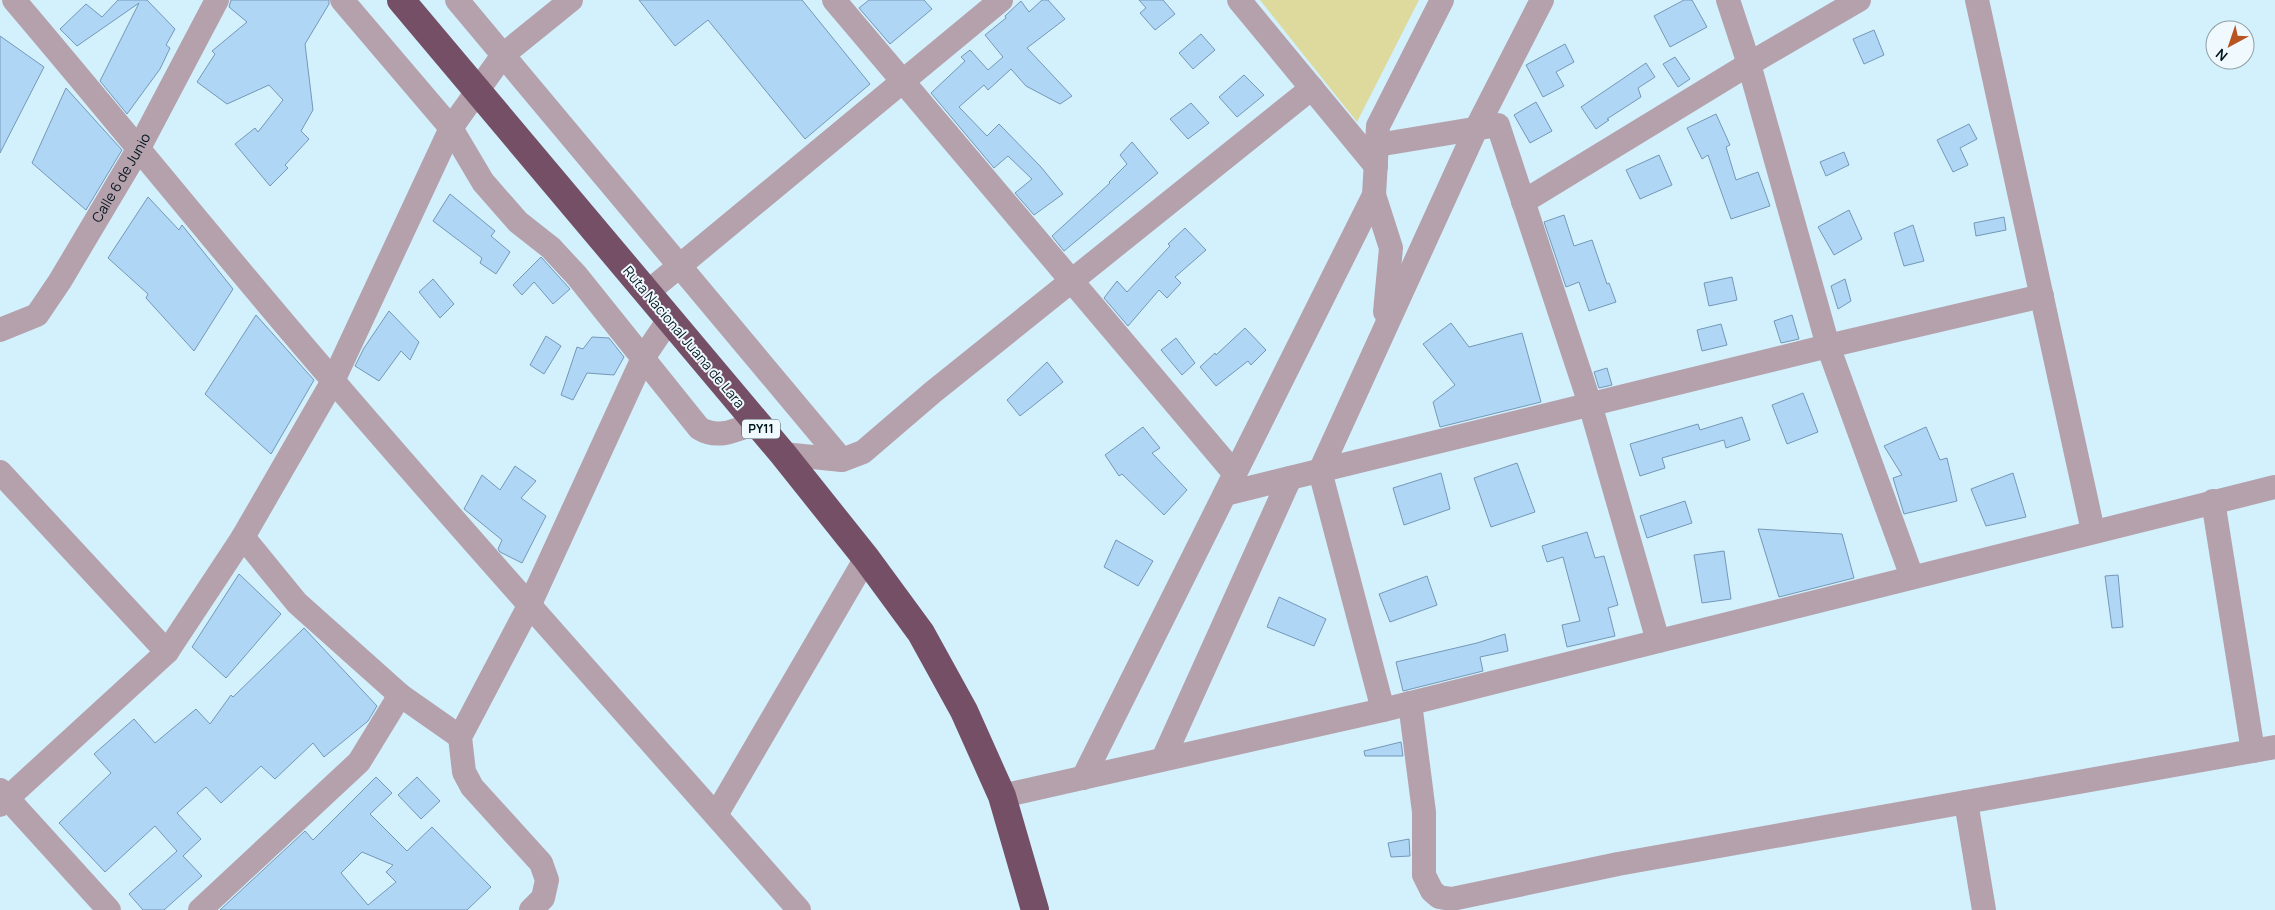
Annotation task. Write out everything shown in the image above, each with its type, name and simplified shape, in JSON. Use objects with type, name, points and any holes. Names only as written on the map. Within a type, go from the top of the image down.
[{"type":"highway","name":"Ruta Nacional Juana de Lara","points":[[401,0],[783,454],[866,558],[921,633],[964,711],[1002,796],[1035,910]]},
{"type":"street","points":[[14,0],[333,381],[529,606],[799,910]]},
{"type":"street","name":"Calle 6 de Junio","points":[[0,330],[37,315],[139,148],[217,0]]},
{"type":"street","points":[[342,0],[451,128],[483,182],[518,222],[551,248],[577,276],[699,428],[707,433],[720,435],[755,423]]},
{"type":"street","points":[[456,0],[842,460]]},
{"type":"street","points":[[109,910],[3,798],[168,652],[243,537],[333,381],[451,128],[504,55],[570,0]]},
{"type":"street","points":[[834,0],[1071,281],[1230,484]]},
{"type":"street","points":[[648,292],[1001,0]]},
{"type":"street","points":[[1239,0],[1312,88],[1376,155]]},
{"type":"street","points":[[1383,331],[1391,248],[1374,195],[1378,126],[1442,0]]},
{"type":"street","points":[[1383,710],[1320,471],[1476,129],[1542,0]]},
{"type":"street","points":[[1728,0],[1749,64],[1828,346],[1912,577]]},
{"type":"street","points":[[1523,202],[1749,64],[1859,0]]},
{"type":"street","points":[[1977,0],[2093,531]]},
{"type":"street","points":[[783,454],[842,460],[863,452],[933,392],[1312,88]]},
{"type":"street","points":[[1376,155],[1498,125],[1590,404],[1658,641]]},
{"type":"street","points":[[1083,778],[1374,195]]},
{"type":"street","points":[[1230,484],[1290,478],[1828,346],[2042,296]]},
{"type":"street","points":[[531,910],[543,898],[547,880],[542,863],[472,787],[464,772],[460,737],[529,606],[643,358],[670,318]]},
{"type":"street","points":[[0,472],[168,652]]},
{"type":"street","points":[[1163,759],[1290,478]]},
{"type":"street","points":[[1002,796],[1383,710],[2275,486]]},
{"type":"street","points":[[1410,703],[1424,812],[1424,875],[1432,891],[1439,897],[1452,899],[1618,864],[2264,749],[2213,501]]},
{"type":"street","points":[[243,537],[297,604],[400,695],[460,737]]},
{"type":"street","points":[[716,815],[866,558]]},
{"type":"street","points":[[200,910],[359,762],[400,695]]},
{"type":"street","points":[[1966,802],[1984,910]]},
{"type":"shaded area","points":[[1260,0],[1419,0],[1357,122]]},
{"type":"building","points":[[118,0],[147,0],[175,29],[166,45],[170,48],[160,69],[127,114],[100,81],[139,3],[77,46],[60,29],[86,4],[102,17]]},
{"type":"building","points":[[231,0],[329,0],[329,4],[305,44],[313,110],[301,131],[309,139],[285,165],[288,168],[270,186],[235,144],[255,128],[258,132],[283,100],[269,85],[227,104],[197,82],[215,54],[212,51],[247,22],[229,7]]},
{"type":"building","points":[[639,0],[802,0],[870,84],[805,139],[708,20],[675,46]]},
{"type":"building","points":[[869,0],[924,0],[932,9],[890,44],[859,8]]},
{"type":"building","points":[[1042,0],[1048,0],[1065,19],[1027,48],[1072,96],[1060,104],[1026,86],[1011,69],[988,90],[984,85],[959,107],[987,136],[999,124],[1041,167],[1063,194],[1034,215],[1015,193],[1032,179],[1008,156],[994,168],[931,93],[965,61],[961,57],[970,50],[988,70],[1003,57],[985,35],[1006,18],[1005,16],[1021,1],[1029,12]]},
{"type":"building","points":[[1139,0],[1163,0],[1175,14],[1155,30],[1140,13],[1146,8]]},
{"type":"building","points":[[1684,0],[1692,0],[1707,27],[1670,47],[1654,16]]},
{"type":"building","points":[[1874,30],[1884,55],[1864,64],[1853,39]]},
{"type":"building","points":[[1201,34],[1215,50],[1193,69],[1179,53]]},
{"type":"building","points":[[0,36],[44,67],[0,153]]},
{"type":"building","points":[[1565,44],[1574,62],[1556,72],[1564,86],[1543,97],[1526,65]]},
{"type":"building","points":[[1675,57],[1690,79],[1678,87],[1663,64]]},
{"type":"building","points":[[1646,63],[1655,77],[1638,88],[1641,97],[1607,119],[1609,120],[1596,129],[1581,107]]},
{"type":"building","points":[[1244,75],[1264,95],[1237,117],[1219,97]]},
{"type":"building","points":[[66,88],[122,150],[86,210],[32,163]]},
{"type":"building","points":[[1536,102],[1552,131],[1530,143],[1514,115]]},
{"type":"building","points":[[1191,103],[1209,123],[1188,139],[1170,119]]},
{"type":"building","points":[[1716,114],[1730,145],[1726,147],[1736,180],[1758,172],[1770,206],[1731,219],[1708,155],[1702,159],[1687,128]]},
{"type":"building","points":[[1969,124],[1977,139],[1960,148],[1968,165],[1953,172],[1937,140]]},
{"type":"building","points":[[1132,142],[1158,173],[1064,251],[1052,236],[1110,183],[1127,164],[1120,155]]},
{"type":"building","points":[[1844,152],[1849,165],[1826,176],[1820,162]]},
{"type":"building","points":[[1659,155],[1672,185],[1640,199],[1626,170]]},
{"type":"building","points":[[450,194],[495,231],[491,236],[510,252],[496,274],[480,263],[482,258],[433,221]]},
{"type":"building","points":[[148,197],[179,230],[182,225],[233,289],[194,351],[146,298],[148,294],[108,258]]},
{"type":"building","points":[[1849,210],[1862,239],[1834,255],[1818,227]]},
{"type":"building","points":[[1564,215],[1574,246],[1592,240],[1607,284],[1609,283],[1616,302],[1589,311],[1579,282],[1566,287],[1544,222]]},
{"type":"building","points":[[2004,217],[2006,230],[1976,236],[1974,223]]},
{"type":"building","points":[[1913,225],[1924,261],[1904,266],[1894,233]]},
{"type":"building","points":[[1185,228],[1206,250],[1175,277],[1181,283],[1167,298],[1159,290],[1128,326],[1104,298],[1117,281],[1127,292],[1170,246],[1168,244]]},
{"type":"building","points":[[541,257],[570,289],[553,304],[534,282],[522,295],[513,285]]},
{"type":"building","points":[[1732,277],[1737,300],[1709,306],[1704,283]]},
{"type":"building","points":[[433,279],[454,304],[440,318],[419,292]]},
{"type":"building","points":[[1845,279],[1851,301],[1838,309],[1831,286]]},
{"type":"building","points":[[389,311],[419,342],[410,360],[401,351],[379,381],[355,366],[364,348]]},
{"type":"building","points":[[256,315],[314,380],[271,454],[205,394]]},
{"type":"building","points":[[1792,315],[1799,339],[1781,343],[1774,321]]},
{"type":"building","points":[[1451,323],[1469,347],[1522,333],[1541,402],[1440,427],[1433,402],[1455,385],[1423,344]]},
{"type":"building","points":[[1721,324],[1727,345],[1702,351],[1697,330]]},
{"type":"building","points":[[1245,328],[1266,350],[1251,365],[1248,361],[1216,386],[1200,367]]},
{"type":"building","points":[[546,336],[561,346],[544,374],[530,365]]},
{"type":"building","points":[[592,337],[609,338],[624,357],[614,375],[587,373],[573,400],[561,395],[577,347],[583,349]]},
{"type":"building","points":[[1176,338],[1195,363],[1182,375],[1161,350]]},
{"type":"building","points":[[1047,362],[1063,382],[1020,416],[1007,400]]},
{"type":"building","points":[[1607,368],[1612,385],[1599,388],[1594,372]]},
{"type":"building","points":[[1803,393],[1818,432],[1787,444],[1772,405]]},
{"type":"building","points":[[1742,417],[1750,440],[1726,448],[1724,440],[1662,458],[1665,468],[1640,476],[1630,444],[1698,424],[1700,430]]},
{"type":"building","points":[[1143,427],[1160,448],[1152,453],[1187,490],[1164,515],[1122,474],[1119,476],[1105,455]]},
{"type":"building","points":[[1926,427],[1940,460],[1947,458],[1957,501],[1904,514],[1893,478],[1902,475],[1884,446]]},
{"type":"building","points":[[1517,463],[1535,512],[1491,527],[1474,478]]},
{"type":"building","points":[[515,466],[536,481],[521,498],[546,516],[522,563],[500,552],[498,549],[502,540],[464,509],[482,475],[500,490]]},
{"type":"building","points":[[1441,473],[1450,509],[1404,525],[1393,488]]},
{"type":"building","points":[[2013,473],[2026,517],[1986,526],[1971,489]]},
{"type":"building","points":[[1685,501],[1692,523],[1647,538],[1640,516]]},
{"type":"building","points":[[1758,529],[1842,534],[1854,578],[1779,597]]},
{"type":"building","points":[[1587,532],[1595,558],[1604,556],[1618,605],[1608,608],[1615,636],[1567,647],[1562,625],[1580,621],[1563,557],[1547,562],[1542,546]]},
{"type":"building","points":[[1116,540],[1153,561],[1138,586],[1104,567]]},
{"type":"building","points":[[1724,551],[1731,599],[1702,603],[1694,555]]},
{"type":"building","points":[[239,574],[281,614],[226,678],[192,647]]},
{"type":"building","points":[[2118,575],[2123,627],[2112,628],[2105,576]]},
{"type":"building","points":[[1427,576],[1437,605],[1390,622],[1379,594]]},
{"type":"building","points":[[1279,597],[1326,619],[1314,646],[1267,627]]},
{"type":"building","points":[[304,628],[377,706],[368,721],[324,757],[313,743],[275,779],[261,766],[221,803],[206,787],[177,813],[201,839],[183,856],[202,876],[164,910],[143,910],[129,894],[177,851],[155,826],[105,872],[59,823],[111,773],[94,754],[134,719],[155,743],[196,709],[210,724],[231,695],[233,697]]},
{"type":"building","points":[[1505,634],[1508,651],[1480,657],[1483,671],[1403,691],[1396,662],[1477,643]]},
{"type":"building","points":[[1401,742],[1403,756],[1365,756],[1364,751]]},
{"type":"building","points":[[376,777],[392,793],[370,814],[407,851],[432,827],[491,887],[467,910],[220,910],[305,831],[313,840]],"holes":[[[362,852],[393,865],[386,872],[396,882],[368,905],[341,873]]]},
{"type":"building","points":[[417,777],[440,801],[421,819],[398,795]]},
{"type":"building","points":[[1409,839],[1410,856],[1391,857],[1388,843]]}]
